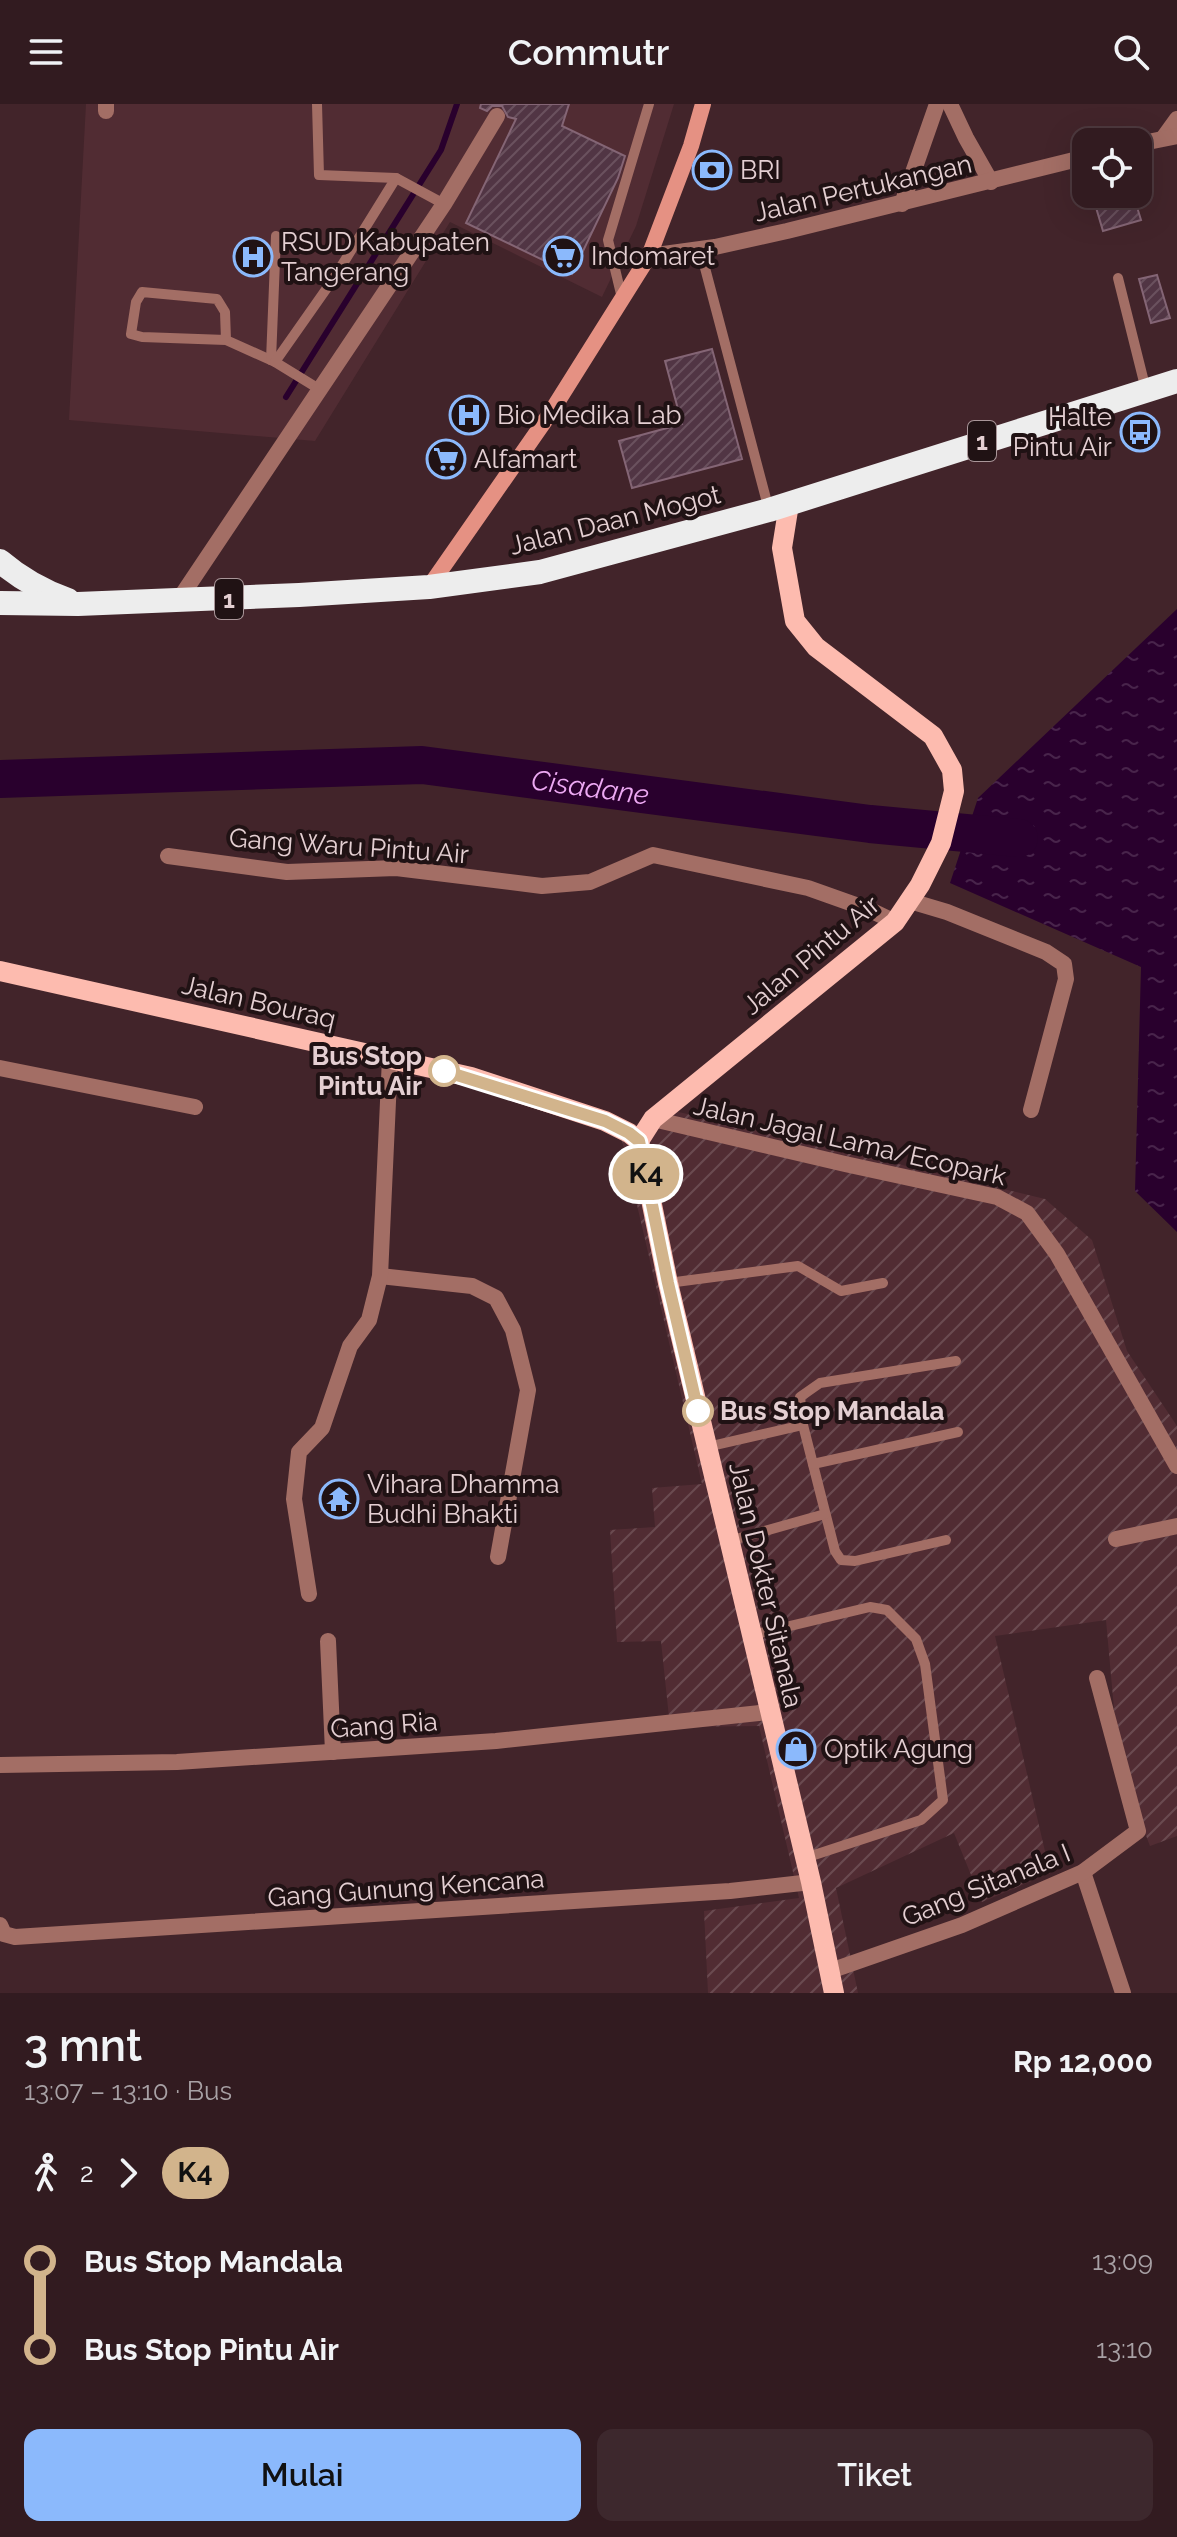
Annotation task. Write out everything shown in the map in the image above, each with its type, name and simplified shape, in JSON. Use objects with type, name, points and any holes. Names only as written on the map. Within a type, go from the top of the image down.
[{"type":"highway","name":"Jalan Daan Mogot","points":[[0,603],[178,601],[429,587],[540,572],[779,507],[1177,381]]},
{"type":"highway","points":[[0,561],[15,574],[45,591],[78,604]]},
{"type":"highway","points":[[0,614],[28,605]]},
{"type":"main road","name":"Jalan Pintu Air","points":[[639,1141],[653,1119],[895,922],[915,893],[941,843],[954,791],[952,770],[933,736],[816,647],[795,621],[782,548],[779,507]]},
{"type":"main road","name":"Jalan Bouraq","points":[[0,971],[471,1077],[605,1121],[639,1141]]},
{"type":"main road","points":[[605,1121],[653,1119]]},
{"type":"main road","name":"Jalan Dokter Sitanala","points":[[639,1141],[668,1283],[811,1882],[834,1993]]},
{"type":"street","points":[[429,587],[551,412],[649,256],[691,146],[703,104]]},
{"type":"street","points":[[902,204],[937,104]]},
{"type":"street","points":[[950,104],[991,182]]},
{"type":"street","points":[[178,601],[497,116]]},
{"type":"street","points":[[1170,136],[1177,119]]},
{"type":"street","name":"Jalan Pertukangan","points":[[649,256],[700,249],[902,204],[1072,161]]},
{"type":"street","name":"Gang Waru Pintu Air","points":[[168,856],[287,872],[396,868],[542,886],[590,882],[653,855],[808,888],[895,922]]},
{"type":"street","points":[[915,893],[947,912],[1046,952],[1064,964],[1066,979],[1031,1110]]},
{"type":"street","points":[[309,1594],[294,1499],[299,1452],[322,1428],[350,1346],[369,1320],[380,1276],[390,1058]]},
{"type":"street","points":[[0,1068],[195,1107]]},
{"type":"street","name":"Jalan Jagal Lama/Ecopark","points":[[653,1119],[997,1197],[1027,1213],[1057,1254],[1177,1466]]},
{"type":"street","points":[[380,1276],[472,1286],[496,1298],[513,1330],[528,1390],[498,1557]]},
{"type":"street","points":[[1116,1539],[1177,1526]]},
{"type":"street","points":[[328,1641],[333,1752]]},
{"type":"street","name":"Gang Sitanala I","points":[[830,1971],[962,1925],[1083,1872],[1138,1831],[1097,1678]]},
{"type":"street","name":"Gang Ria","points":[[0,1765],[177,1762],[496,1741],[769,1712]]},
{"type":"street","points":[[1083,1872],[1123,1993]]},
{"type":"street","name":"Gang Gunung Kencana","points":[[2,1930],[15,1937],[635,1898],[811,1882]]},
{"type":"lane","points":[[317,104],[319,175],[399,178],[439,201]]},
{"type":"lane","points":[[622,299],[608,240],[649,104]]},
{"type":"lane","points":[[276,363],[399,178]]},
{"type":"lane","points":[[276,236],[276,363]]},
{"type":"lane","points":[[700,249],[779,507]]},
{"type":"lane","points":[[1118,278],[1146,390]]},
{"type":"lane","points":[[226,340],[225,312],[217,299],[142,292],[136,302],[131,334],[226,340],[276,363],[317,388]]},
{"type":"lane","points":[[668,1283],[798,1266],[841,1291],[883,1283]]},
{"type":"lane","points":[[946,1540],[855,1561],[841,1560],[835,1551],[825,1514],[803,1425],[800,1397],[820,1383],[956,1361]]},
{"type":"lane","points":[[707,1447],[803,1425]]},
{"type":"lane","points":[[813,1464],[958,1432]]},
{"type":"lane","points":[[729,1541],[825,1514]]},
{"type":"lane","points":[[752,1635],[870,1607],[887,1610],[916,1639],[925,1664],[943,1800],[921,1820],[805,1858]]},
{"type":"shaded area","name":"RSUD Kabupaten Tangerang","points":[[86,104],[674,104],[636,226],[602,297],[450,222],[315,441],[69,420]]},
{"type":"shaded area","points":[[666,1109],[1045,1199],[1092,1240],[1127,1351],[1177,1426],[1177,1836],[1150,1846],[1119,1764],[1106,1620],[995,1636],[1050,1873],[982,1902],[954,1833],[836,1888],[858,1993],[708,1993],[704,1911],[799,1898],[759,1726],[670,1727],[661,1641],[617,1642],[610,1530],[655,1527],[652,1488],[702,1484],[620,1132]]},
{"type":"water","points":[[1177,609],[1177,1232],[1135,1191],[1141,967],[950,883],[978,798]]},
{"type":"building","points":[[481,104],[569,104],[562,126],[625,156],[618,178],[572,274],[466,223],[516,119],[508,117],[502,106],[492,106],[487,111],[480,108]]},
{"type":"building","points":[[1096,208],[1137,208],[1141,220],[1103,231]]},
{"type":"building","points":[[1157,275],[1170,318],[1151,323],[1139,279]]},
{"type":"building","points":[[712,349],[742,459],[632,488],[619,441],[682,424],[665,361]]},
{"type":"waterway","points":[[286,397],[441,150],[457,104]]},
{"type":"waterway","name":"Cisadane","points":[[0,779],[422,765],[870,824],[1019,838]]},
{"type":"bus line","name":"K4","points":[[444,1071],[605,1121],[639,1141],[698,1411]]},
{"type":"place","name":"BRI","points":[[712,170]]},
{"type":"place","name":"Indomaret","points":[[563,256]]},
{"type":"place","name":"RSUD Kabupaten Tangerang","points":[[253,257]]},
{"type":"place","name":"Bio Medika Lab","points":[[469,415]]},
{"type":"place","name":"Halte Pintu Air","points":[[1140,432]]},
{"type":"place","name":"Alfamart","points":[[446,459]]},
{"type":"place","name":"Bus Stop Pintu Air","points":[[444,1071]]},
{"type":"place","name":"Bus Stop Mandala","points":[[698,1411]]},
{"type":"place","name":"Vihara Dhamma Budhi Bhakti","points":[[339,1499]]},
{"type":"place","name":"Optik Agung","points":[[796,1749]]}]
